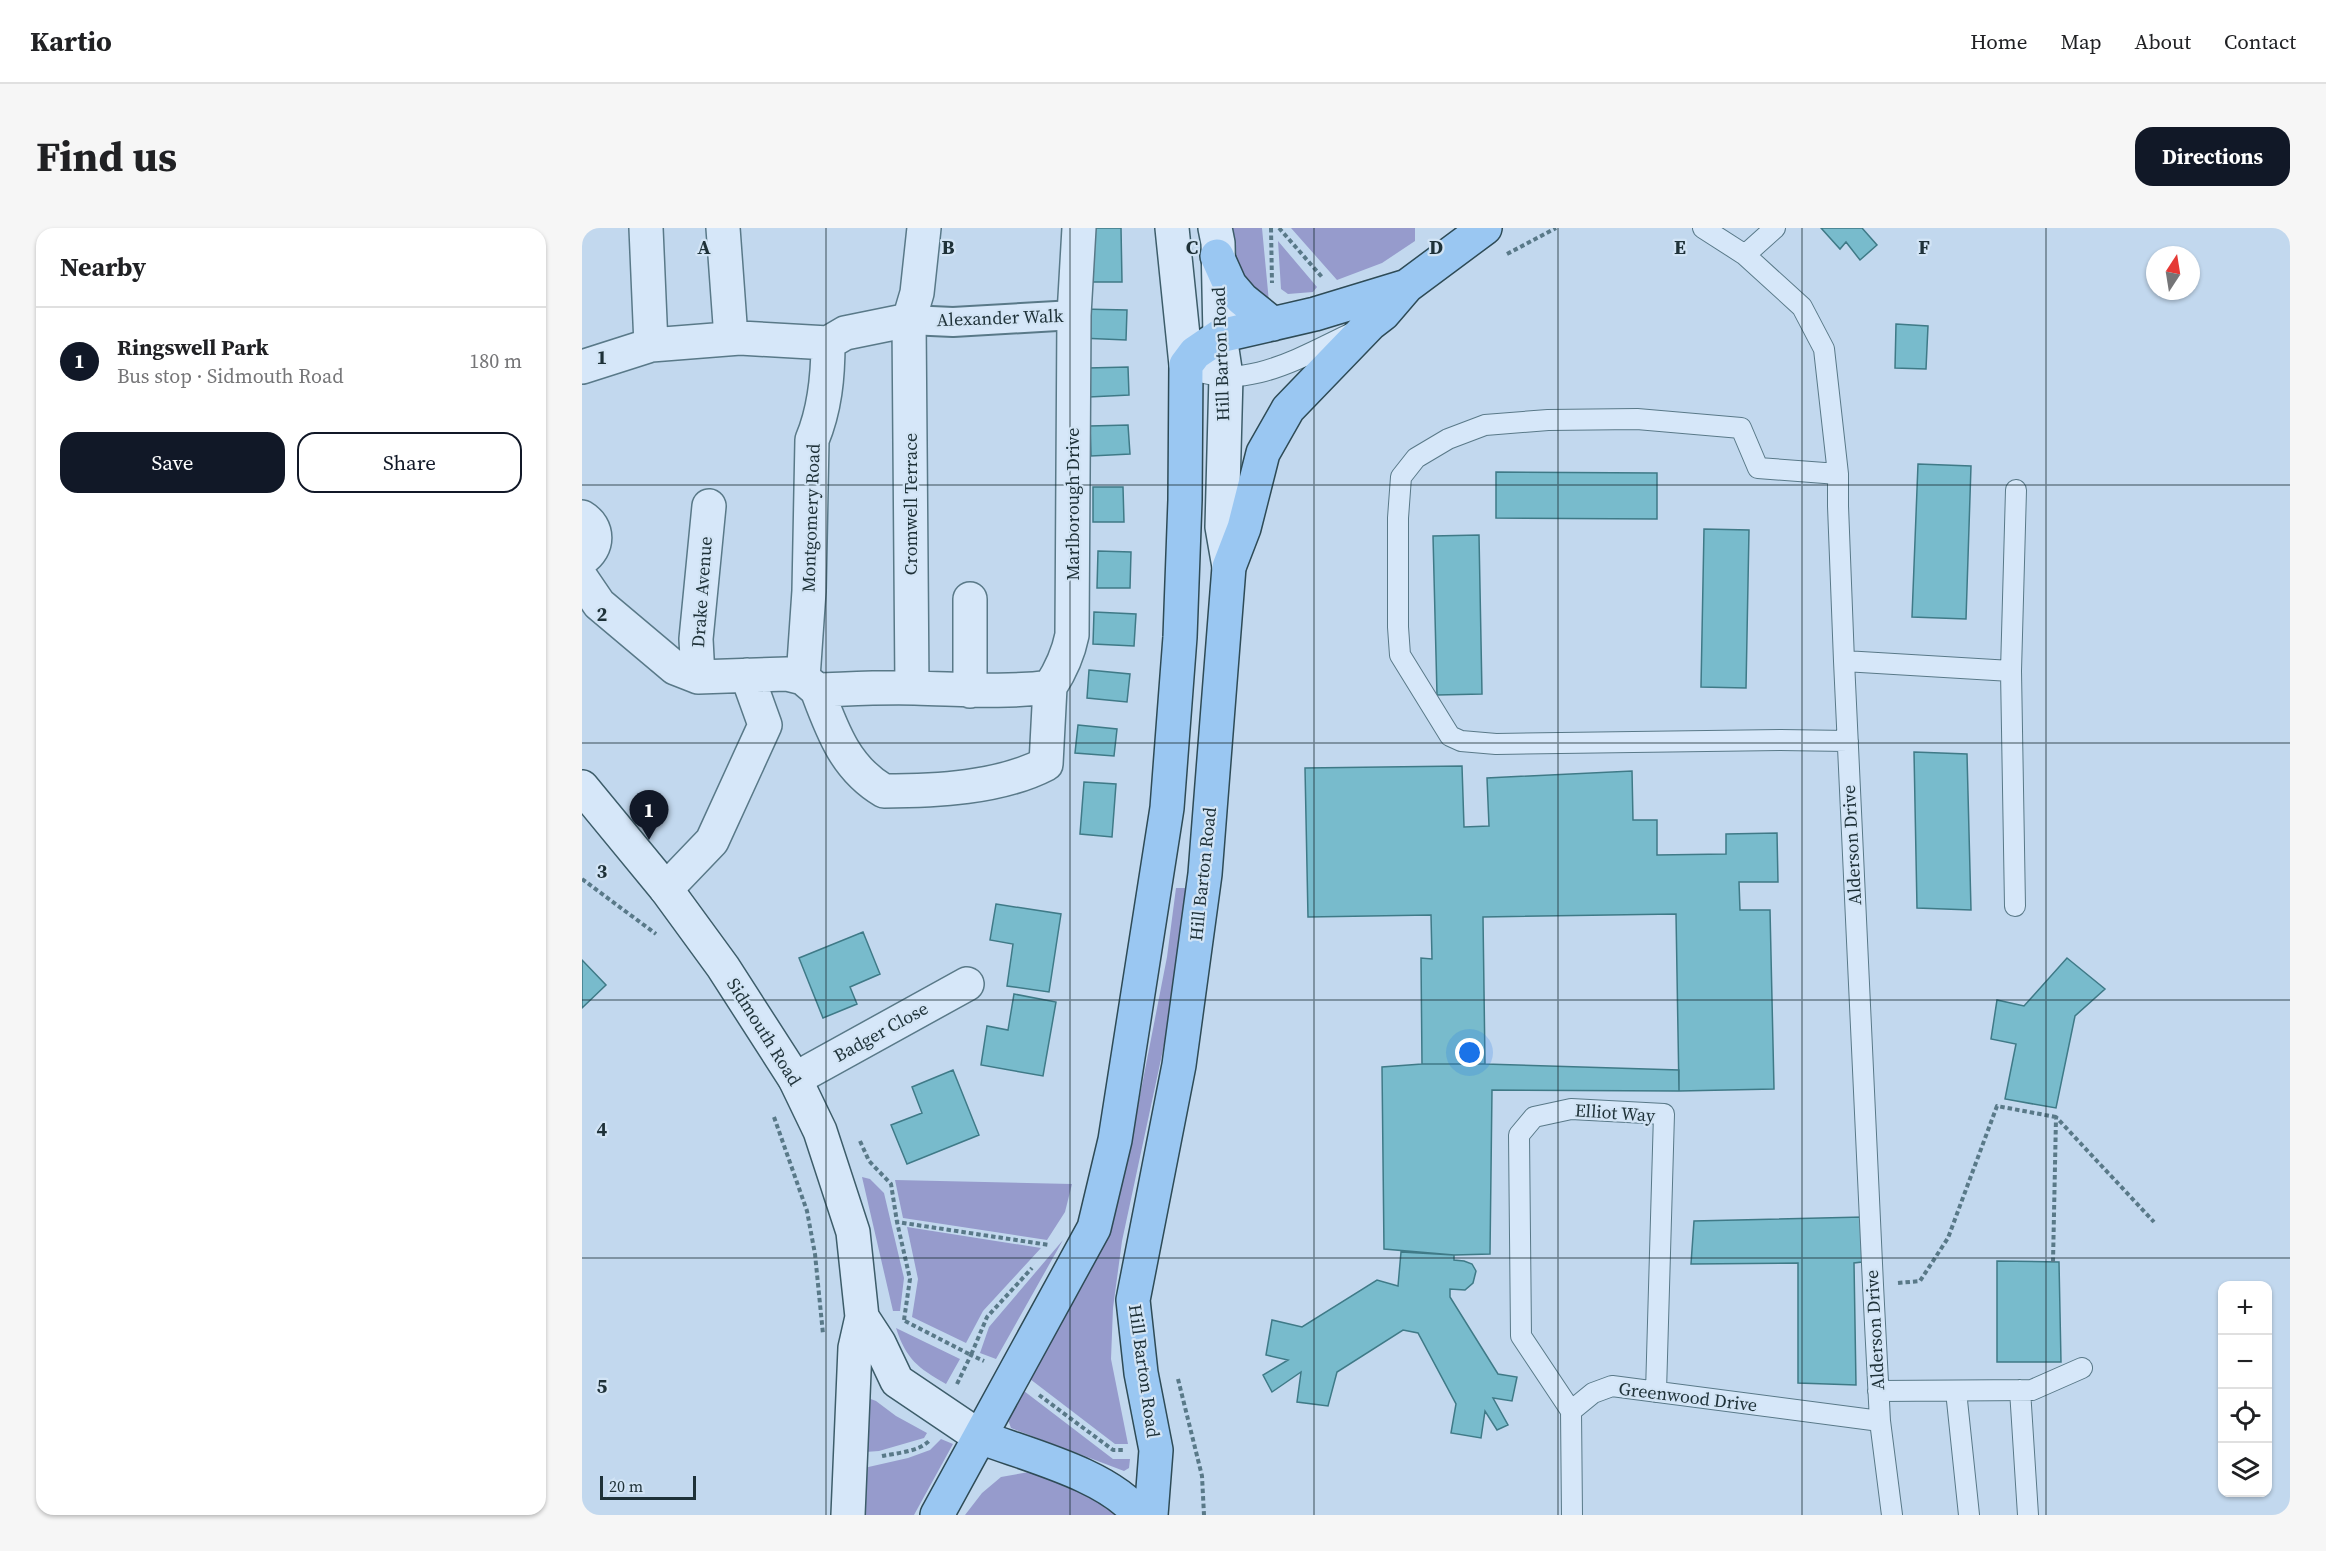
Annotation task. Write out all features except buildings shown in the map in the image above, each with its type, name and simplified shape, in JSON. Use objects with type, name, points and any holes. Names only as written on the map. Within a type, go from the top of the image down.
[{"type":"main road","points":[[1228,567],[1244,528],[1263,453],[1288,408],[1370,324],[1383,314],[1407,286],[1485,228]]},
{"type":"main road","points":[[1216,242],[1230,285],[1242,299],[1273,324]]},
{"type":"main road","points":[[1186,365],[1195,353],[1220,336],[1315,314],[1407,286]]},
{"type":"main road","name":"Hill Barton Road","points":[[937,1515],[1094,1228],[1115,1140],[1128,1069],[1167,808],[1180,637],[1185,500],[1186,365]]},
{"type":"main road","name":"Hill Barton Road","points":[[1151,1515],[1156,1450],[1141,1373],[1133,1300],[1179,1065],[1205,874],[1228,567]]},
{"type":"main road","points":[[980,1437],[1105,1485],[1130,1503],[1139,1515]]},
{"type":"street","points":[[646,228],[651,345]]},
{"type":"street","points":[[723,228],[731,338]]},
{"type":"street","name":"Cromwell Terrace","points":[[912,688],[909,320],[917,293],[924,228]]},
{"type":"street","name":"Alexander Walk","points":[[909,320],[953,322],[1074,315],[1079,228]]},
{"type":"street","name":"Hill Barton Road","points":[[1172,228],[1186,365]]},
{"type":"street","name":"Hill Barton Road","points":[[1216,242],[1220,336],[1226,376],[1222,527],[1228,567]]},
{"type":"street","name":"Marlborough Drive","points":[[802,681],[854,767],[884,792],[949,788],[1030,772],[1046,764],[1050,687],[1069,654],[1072,635],[1074,315]]},
{"type":"street","points":[[582,368],[651,345],[731,338],[828,344],[845,333],[909,320]]},
{"type":"street","name":"Montgomery Road","points":[[802,681],[808,591],[812,440],[821,419],[828,374],[828,344]]},
{"type":"street","name":"Drake Avenue","points":[[698,677],[696,639],[709,507]]},
{"type":"street","points":[[582,517],[594,528],[595,542],[589,554],[582,559]]},
{"type":"street","name":"Drake Avenue","points":[[582,579],[599,604],[675,668],[698,677],[747,675],[802,681]]},
{"type":"street","points":[[970,599],[970,691]]},
{"type":"street","points":[[747,675],[765,725]]},
{"type":"street","points":[[666,889],[711,841],[765,725],[784,692],[802,681],[970,691],[1050,687]]},
{"type":"street","name":"Sidmouth Road","points":[[582,787],[666,889],[723,968],[795,1078],[820,1131],[852,1232],[862,1317],[855,1348],[848,1515]]},
{"type":"street","name":"Badger Close","points":[[795,1078],[967,984]]},
{"type":"street","name":"Sidmouth Road","points":[[862,1317],[879,1343],[897,1381],[980,1437]]},
{"type":"lane","name":"Alderson Drive","points":[[1703,228],[1745,255],[1802,307],[1824,349],[1838,474],[1844,661],[1878,1391],[1892,1515]]},
{"type":"lane","points":[[1745,255],[1775,228]]},
{"type":"lane","points":[[1186,365],[1211,376],[1263,372],[1370,324]]},
{"type":"lane","points":[[1838,474],[1758,468],[1741,428],[1637,419],[1548,420],[1485,425],[1448,439],[1424,453],[1416,458],[1401,477],[1398,518],[1398,627],[1400,655],[1450,736],[1461,741],[1496,744],[1848,741]]},
{"type":"lane","points":[[2015,906],[2011,671],[2016,490]]},
{"type":"lane","points":[[1844,661],[2011,671]]},
{"type":"lane","name":"Elliot Way","points":[[1571,1411],[1521,1336],[1519,1135],[1534,1117],[1570,1110],[1664,1114],[1656,1392]]},
{"type":"lane","points":[[1878,1391],[2032,1390],[2082,1368]]},
{"type":"lane","name":"Greenwood Drive","points":[[1571,1411],[1593,1393],[1612,1386],[1880,1421]]},
{"type":"lane","points":[[2020,1390],[2028,1515]]},
{"type":"lane","points":[[1956,1391],[1969,1515]]},
{"type":"lane","points":[[1571,1411],[1572,1515]]},
{"type":"path","points":[[1271,228],[1272,289]]},
{"type":"path","points":[[1279,228],[1328,284]]},
{"type":"path","points":[[582,879],[662,937],[656,926]]},
{"type":"path","points":[[1873,1285],[1920,1281],[1948,1238],[1997,1106],[2056,1117],[2154,1222]]},
{"type":"path","points":[[771,1108],[807,1211],[815,1254],[824,1340]]},
{"type":"path","points":[[2053,1262],[2056,1117]]},
{"type":"path","points":[[860,1140],[869,1161],[891,1184],[910,1279],[904,1321],[971,1355],[987,1317],[1036,1263]]},
{"type":"path","points":[[897,1222],[1052,1246],[1044,1255]]},
{"type":"path","points":[[1013,1375],[1113,1450],[1194,1449],[1202,1476],[1204,1515]]},
{"type":"shaded area","points":[[1231,228],[1262,228],[1269,302],[1240,278]]},
{"type":"shaded area","points":[[1291,228],[1415,228],[1415,241],[1382,263],[1337,280]]},
{"type":"shaded area","points":[[1278,241],[1317,287],[1313,292],[1288,294],[1281,289]]},
{"type":"shaded area","points":[[1176,888],[1186,888],[1170,1017],[1122,1241],[1113,1308],[1111,1359],[1128,1444],[1115,1444],[1030,1379],[1094,1262],[1119,1193],[1167,957]]},
{"type":"shaded area","points":[[862,1177],[870,1179],[884,1193],[904,1278],[900,1311],[893,1311]]},
{"type":"shaded area","points":[[895,1180],[1072,1184],[1065,1212],[1047,1240],[903,1218]]},
{"type":"shaded area","points":[[907,1227],[1041,1248],[983,1311],[966,1343],[912,1317],[918,1279]]},
{"type":"shaded area","points":[[1063,1240],[996,1359],[980,1353],[989,1327]]},
{"type":"shaded area","points":[[896,1328],[960,1359],[946,1384],[914,1362],[904,1348]]},
{"type":"shaded area","points":[[1024,1391],[1113,1459],[1130,1459],[1129,1468],[1124,1471],[1011,1428],[1007,1417]]},
{"type":"shaded area","points":[[868,1398],[927,1433],[924,1438],[879,1451],[865,1452]]},
{"type":"shaded area","points":[[941,1439],[953,1444],[914,1515],[860,1515],[864,1468],[908,1458],[930,1450]]},
{"type":"shaded area","points":[[1029,1472],[1075,1487],[1116,1515],[965,1515],[982,1493],[1001,1477]]},
{"type":"place","name":"Ringswell Park","points":[[649,840]]}]
